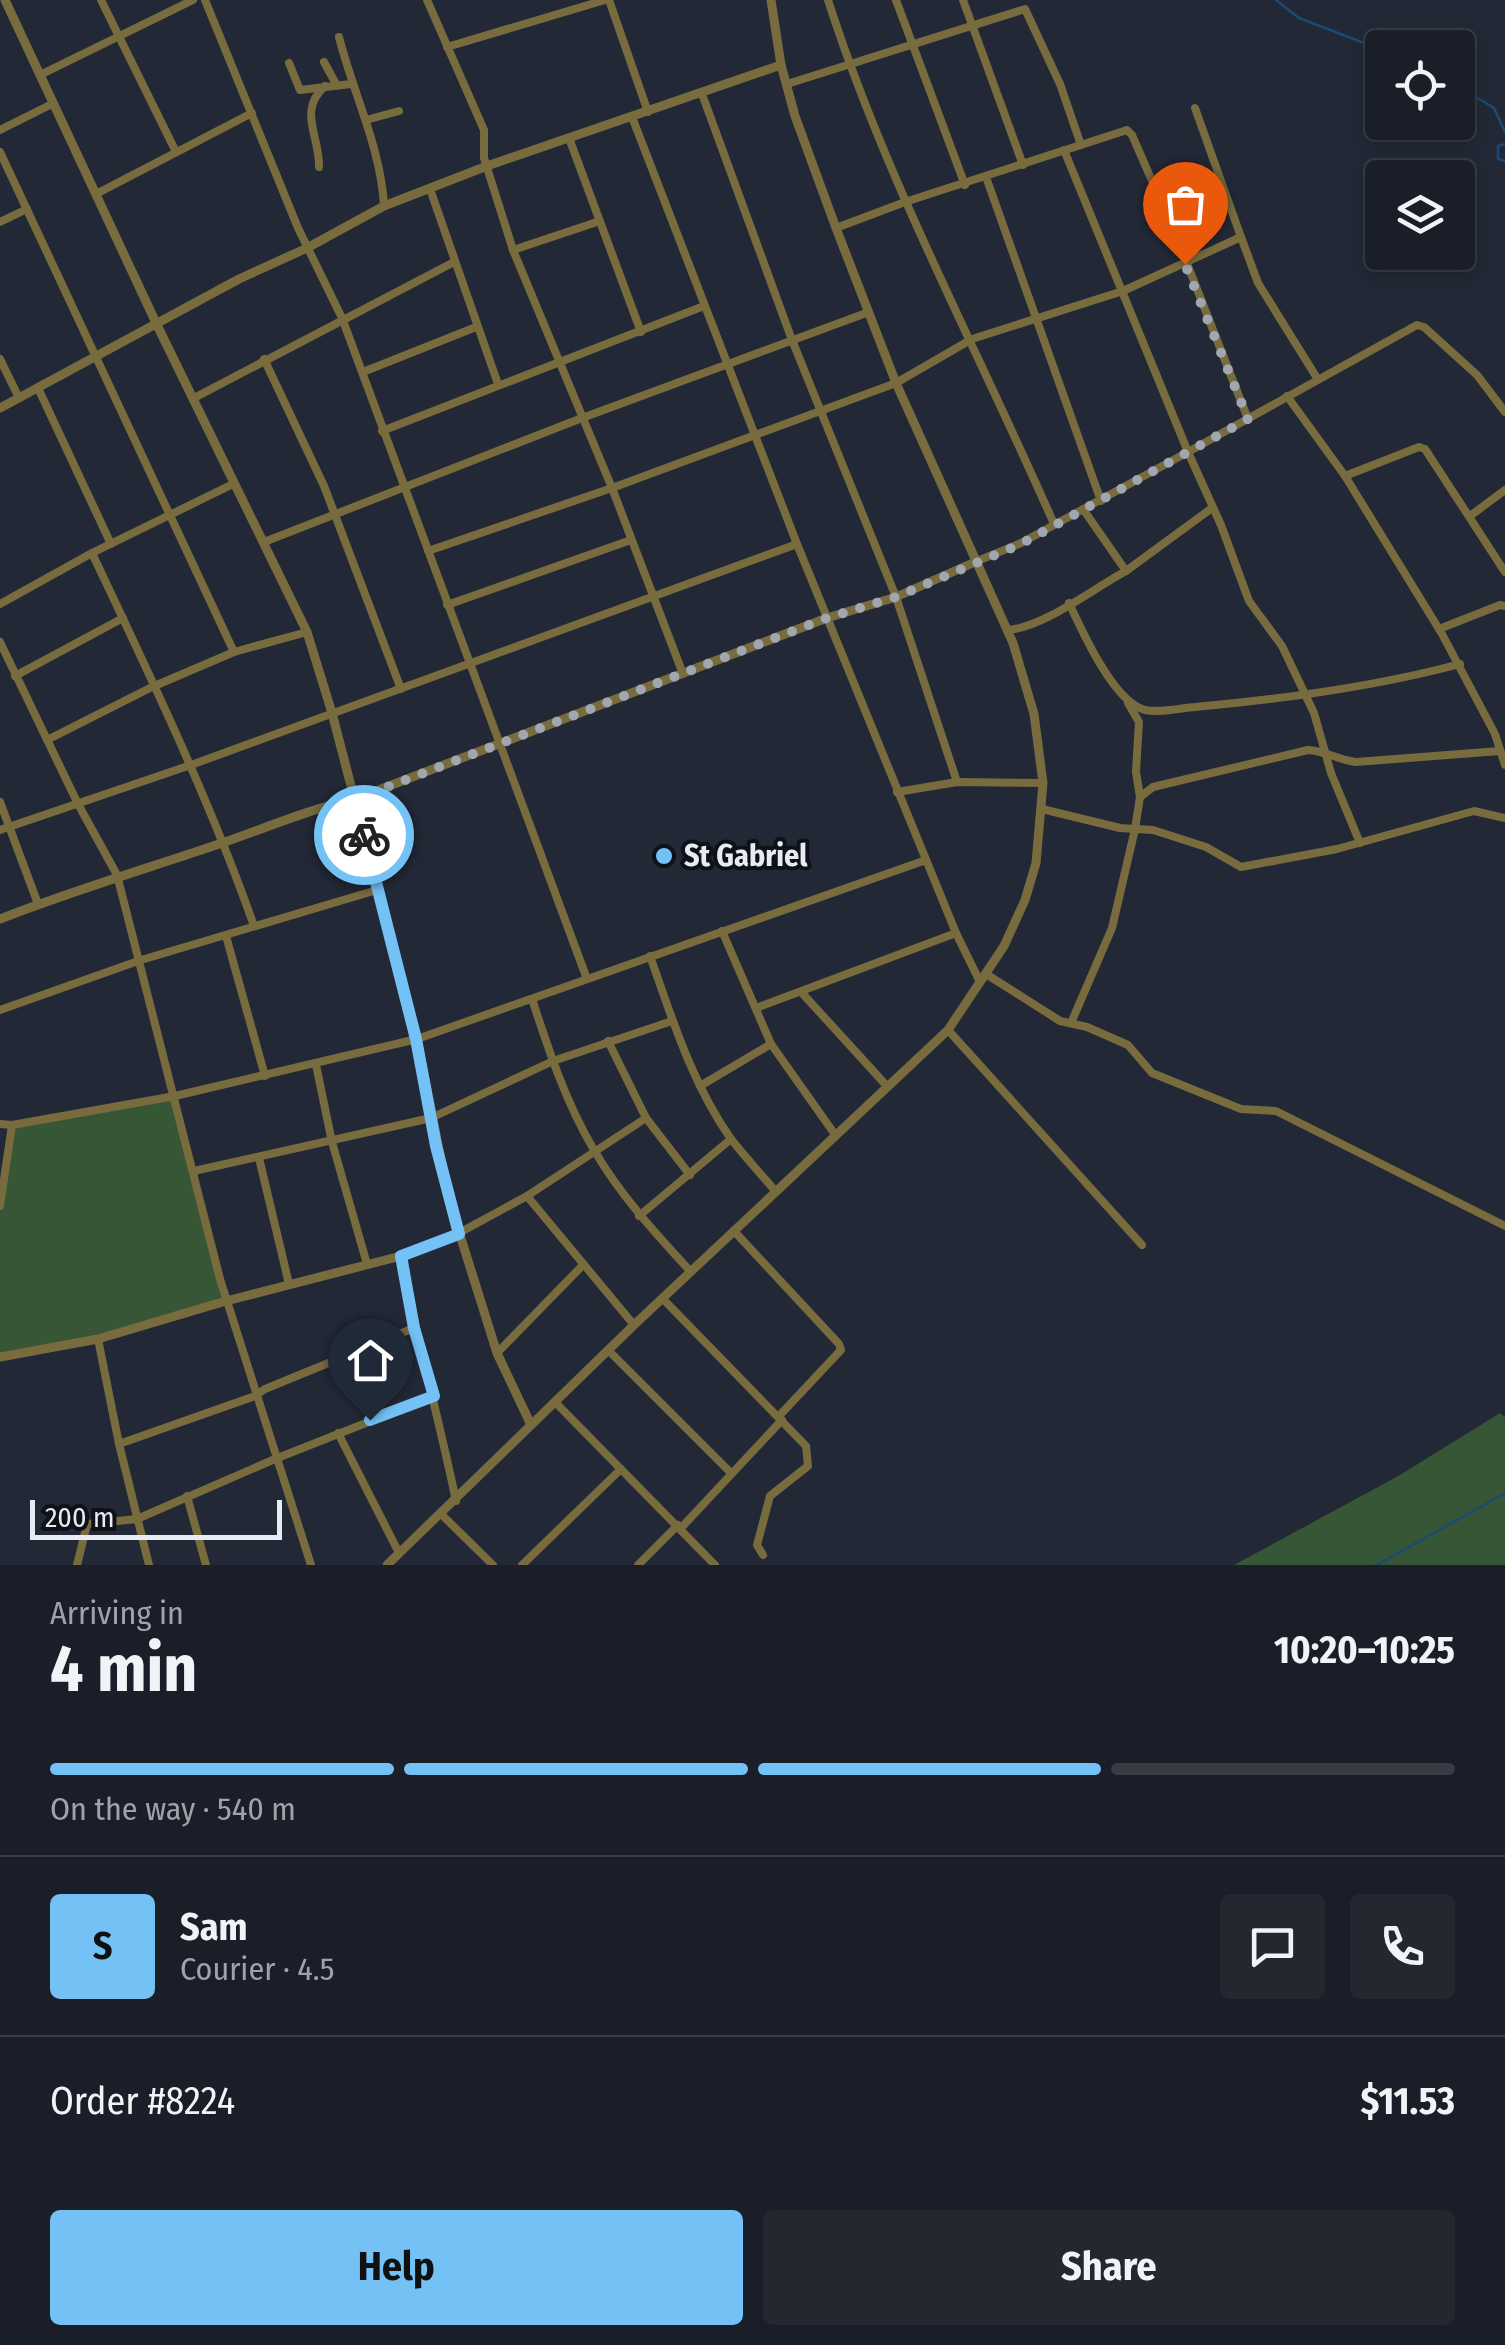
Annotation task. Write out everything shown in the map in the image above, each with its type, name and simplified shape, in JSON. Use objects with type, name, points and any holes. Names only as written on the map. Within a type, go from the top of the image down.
[{"type":"street","points":[[6,0],[157,325],[307,632],[356,799],[416,1039],[459,1234],[498,1353],[531,1425]]},
{"type":"street","points":[[101,0],[176,152]]},
{"type":"street","points":[[42,74],[193,0]]},
{"type":"street","points":[[205,0],[307,248],[342,318],[587,979]]},
{"type":"street","points":[[428,0],[484,130],[487,166],[513,250],[612,488],[650,596],[683,674]]},
{"type":"street","points":[[447,47],[607,0],[648,112]]},
{"type":"street","points":[[338,1432],[393,1561],[634,1325],[948,1030],[1004,946],[1026,900],[1036,863],[1042,808],[1043,782],[1034,714],[1007,630],[896,383],[836,228],[795,116],[770,0]]},
{"type":"street","points":[[828,0],[849,66],[905,202],[1054,524]]},
{"type":"street","points":[[896,0],[965,185]]},
{"type":"street","points":[[963,0],[1023,165]]},
{"type":"street","points":[[787,84],[1018,9],[1029,13],[1081,145]]},
{"type":"street","points":[[339,37],[351,84],[366,120],[384,206]]},
{"type":"street","points":[[324,62],[336,84]]},
{"type":"street","points":[[289,63],[300,90],[351,84]]},
{"type":"street","points":[[0,408],[239,278],[307,248],[384,206],[487,166],[781,65]]},
{"type":"street","points":[[319,167],[309,115],[315,96],[325,86]]},
{"type":"street","points":[[702,94],[792,340],[896,597],[957,782]]},
{"type":"street","points":[[0,130],[52,104]]},
{"type":"street","points":[[1195,108],[1258,283],[1317,378]]},
{"type":"street","points":[[366,120],[399,112]]},
{"type":"street","points":[[96,194],[252,113]]},
{"type":"street","points":[[632,117],[827,618],[956,934],[983,978],[1060,1021],[1128,1045],[1152,1073],[1241,1109],[1276,1110],[1505,1226]]},
{"type":"street","points":[[836,228],[1121,130],[1132,135],[1248,419]]},
{"type":"street","points":[[570,138],[641,332]]},
{"type":"street","points":[[1064,150],[1249,602],[1282,646],[1314,713],[1323,751],[1360,843]]},
{"type":"street","points":[[0,152],[234,652]]},
{"type":"street","points":[[986,177],[1101,501]]},
{"type":"street","points":[[430,188],[498,384]]},
{"type":"street","points":[[0,222],[27,209]]},
{"type":"street","points":[[513,250],[600,221]]},
{"type":"street","points":[[428,551],[896,383],[972,340],[1122,291],[1241,237]]},
{"type":"street","points":[[194,398],[454,262]]},
{"type":"street","points":[[382,430],[704,306]]},
{"type":"street","points":[[264,542],[868,312]]},
{"type":"street","points":[[0,920],[322,806],[356,799],[827,618],[896,597],[1021,544],[1417,325],[1424,326],[1478,375],[1505,412]]},
{"type":"street","points":[[363,372],[476,327]]},
{"type":"street","points":[[0,358],[19,398]]},
{"type":"street","points":[[264,359],[334,514],[402,689]]},
{"type":"street","points":[[38,388],[111,544]]},
{"type":"street","points":[[1288,396],[1345,476],[1460,664],[1505,766]]},
{"type":"street","points":[[1345,476],[1418,447],[1425,449],[1505,572]]},
{"type":"street","points":[[0,604],[92,553],[233,484]]},
{"type":"street","points":[[1470,516],[1505,490]]},
{"type":"street","points":[[1007,630],[1019,629],[1126,570],[1212,508]]},
{"type":"street","points":[[1084,510],[1126,570]]},
{"type":"street","points":[[447,605],[631,540]]},
{"type":"street","points":[[0,830],[191,765],[797,544]]},
{"type":"street","points":[[92,553],[191,765],[254,926]]},
{"type":"street","points":[[1068,604],[1086,641],[1138,722],[1136,772],[1140,797],[1112,928],[1072,1023]]},
{"type":"street","points":[[1439,629],[1500,604],[1505,606]]},
{"type":"street","points":[[15,676],[123,618]]},
{"type":"street","points":[[46,740],[234,652],[307,632]]},
{"type":"street","points":[[0,642],[117,876],[226,1300],[311,1565]]},
{"type":"street","points":[[1125,699],[1144,710],[1248,702],[1358,686],[1460,664]]},
{"type":"street","points":[[1140,797],[1153,787],[1281,755],[1323,751],[1336,760],[1356,762],[1500,750]]},
{"type":"street","points":[[898,792],[957,782],[1043,782]]},
{"type":"street","points":[[0,802],[38,904]]},
{"type":"street","points":[[1042,808],[1153,830],[1206,847],[1241,867],[1360,843],[1474,810],[1505,818]]},
{"type":"street","points":[[0,1124],[174,1096],[416,1039],[926,860]]},
{"type":"street","points":[[0,1010],[141,960],[376,890]]},
{"type":"street","points":[[722,931],[772,1044],[836,1136]]},
{"type":"street","points":[[756,1008],[956,934]]},
{"type":"street","points":[[226,936],[265,1076]]},
{"type":"street","points":[[650,956],[700,1086],[731,1139],[776,1192]]},
{"type":"street","points":[[802,993],[886,1085]]},
{"type":"street","points":[[532,999],[552,1060],[594,1151],[639,1216],[690,1272]]},
{"type":"street","points":[[194,1171],[431,1118],[552,1060],[672,1021]]},
{"type":"street","points":[[948,1030],[1142,1245]]},
{"type":"street","points":[[608,1041],[646,1118],[690,1175]]},
{"type":"street","points":[[700,1086],[772,1044]]},
{"type":"street","points":[[316,1065],[332,1142],[367,1264]]},
{"type":"street","points":[[0,1357],[98,1339],[226,1300],[401,1256],[459,1234],[527,1196],[646,1118]]},
{"type":"street","points":[[0,1206],[12,1125]]},
{"type":"street","points":[[639,1216],[731,1139]]},
{"type":"street","points":[[259,1158],[289,1284]]},
{"type":"street","points":[[527,1196],[634,1325]]},
{"type":"street","points":[[638,1565],[731,1473],[840,1350],[839,1344],[734,1232]]},
{"type":"street","points":[[401,1256],[414,1328],[434,1396],[456,1501]]},
{"type":"street","points":[[498,1353],[582,1266]]},
{"type":"street","points":[[664,1299],[806,1446],[808,1466],[766,1503],[757,1545],[762,1554]]},
{"type":"street","points":[[119,1444],[255,1396],[414,1328]]},
{"type":"street","points":[[98,1339],[149,1565]]},
{"type":"street","points":[[608,1350],[731,1473]]},
{"type":"street","points":[[77,1565],[86,1524],[137,1519],[274,1458],[434,1396]]},
{"type":"street","points":[[555,1402],[714,1565]]},
{"type":"street","points":[[522,1565],[621,1470]]},
{"type":"street","points":[[187,1496],[206,1565]]},
{"type":"street","points":[[441,1514],[493,1565]]},
{"type":"green space","points":[[175,1098],[228,1302],[93,1341],[0,1355],[0,1206],[12,1126]]},
{"type":"green space","points":[[1500,1413],[1505,1417],[1505,1565],[1234,1565],[1400,1475]]},
{"type":"waterway","points":[[1276,0],[1299,18],[1365,43]]},
{"type":"waterway","points":[[1475,96],[1494,108],[1505,132]]},
{"type":"waterway","points":[[1505,144],[1498,146],[1498,159],[1505,161]]},
{"type":"waterway","points":[[1377,1565],[1505,1493]]},
{"type":"way so far","points":[[364,835],[356,799],[827,618],[896,597],[1021,544],[1248,419],[1185,264]]},
{"type":"place","name":"St Gabriel","points":[[664,856]]},
{"type":"route","points":[[364,835],[416,1039],[436,1146],[459,1234],[401,1256],[414,1328],[434,1396],[370,1420]]}]
